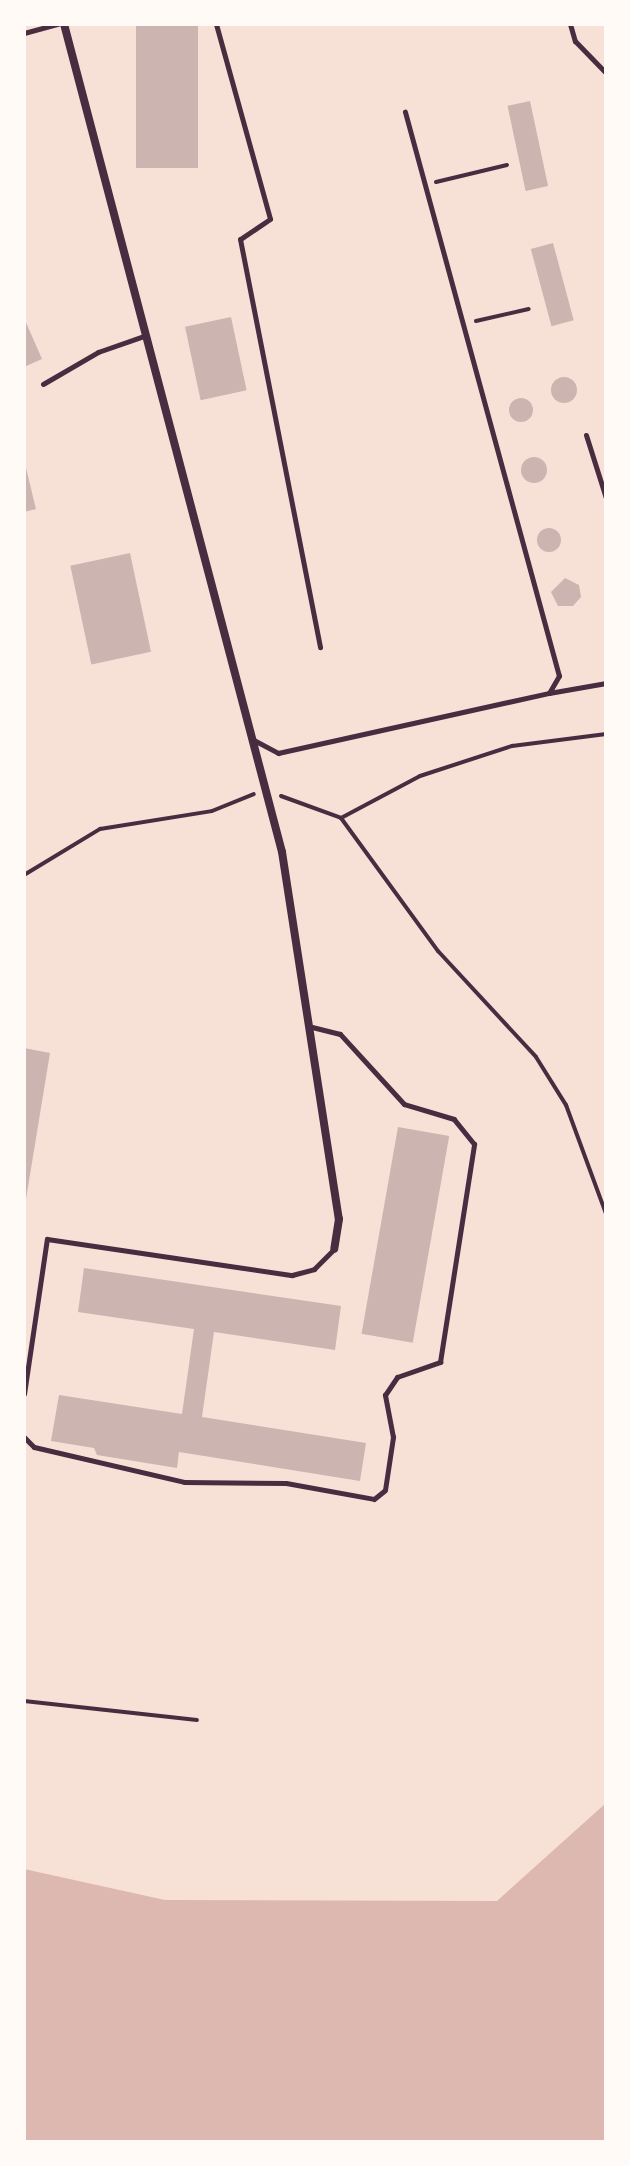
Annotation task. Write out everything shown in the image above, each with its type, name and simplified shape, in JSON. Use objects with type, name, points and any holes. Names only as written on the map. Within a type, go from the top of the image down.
[{"type":"street","points":[[61,24],[282,852],[339,1219],[334,1249]]},
{"type":"lane","points":[[24,33],[61,24]]},
{"type":"lane","points":[[216,24],[270,219],[240,239],[320,647]]},
{"type":"lane","points":[[570,24],[575,41],[606,73]]},
{"type":"lane","points":[[405,112],[559,676],[549,693]]},
{"type":"lane","points":[[43,384],[98,352],[144,336]]},
{"type":"lane","points":[[586,435],[606,498]]},
{"type":"lane","points":[[251,738],[278,753],[606,683]]},
{"type":"lane","points":[[24,1437],[34,1447],[184,1482],[286,1483],[374,1499],[385,1490],[393,1437],[385,1395],[397,1377],[440,1362],[474,1144],[454,1119],[404,1104],[340,1034],[309,1026]]},
{"type":"lane","points":[[24,1394],[47,1239],[292,1275],[314,1269],[334,1249]]},
{"type":"path","points":[[424,185],[507,165]]},
{"type":"path","points":[[461,324],[529,309]]},
{"type":"path","points":[[341,818],[420,776],[512,746],[606,734]]},
{"type":"path","points":[[24,875],[100,829],[212,811],[264,790],[341,818],[438,951],[536,1057],[566,1105],[604,1194],[606,1214]]},
{"type":"path","points":[[24,1701],[197,1720]]},
{"type":"shaded area","points":[[606,1803],[606,2142],[24,2142],[24,1869],[165,1900],[497,1901]]},
{"type":"building","points":[[136,24],[198,24],[198,168],[136,168]]},
{"type":"building","points":[[530,101],[548,186],[526,191],[508,106]]},
{"type":"building","points":[[553,243],[574,320],[551,326],[531,249]]},
{"type":"building","points":[[231,317],[247,390],[201,400],[185,327]]},
{"type":"building","points":[[24,318],[42,359],[24,367]]},
{"type":"building","points":[[564,377],[573,381],[577,390],[573,399],[564,403],[555,399],[551,390],[555,381]]},
{"type":"building","points":[[521,398],[532,405],[533,410],[526,421],[521,422],[510,415],[509,410],[516,399]]},
{"type":"building","points":[[534,457],[543,461],[547,470],[543,479],[534,483],[525,479],[521,470],[525,461]]},
{"type":"building","points":[[24,460],[36,509],[24,512]]},
{"type":"building","points":[[549,528],[558,531],[561,540],[558,549],[549,552],[540,549],[537,540],[540,531]]},
{"type":"building","points":[[130,553],[151,652],[91,664],[70,566]]},
{"type":"building","points":[[565,578],[579,585],[581,597],[573,606],[558,606],[551,592]]},
{"type":"building","points":[[24,1048],[50,1053],[26,1199],[24,1199]]},
{"type":"building","points":[[398,1127],[449,1136],[413,1343],[362,1334]]},
{"type":"building","points":[[84,1268],[341,1306],[335,1350],[214,1332],[202,1417],[366,1443],[360,1481],[179,1452],[177,1468],[97,1455],[94,1448],[51,1441],[59,1395],[182,1414],[194,1329],[78,1312]]}]
